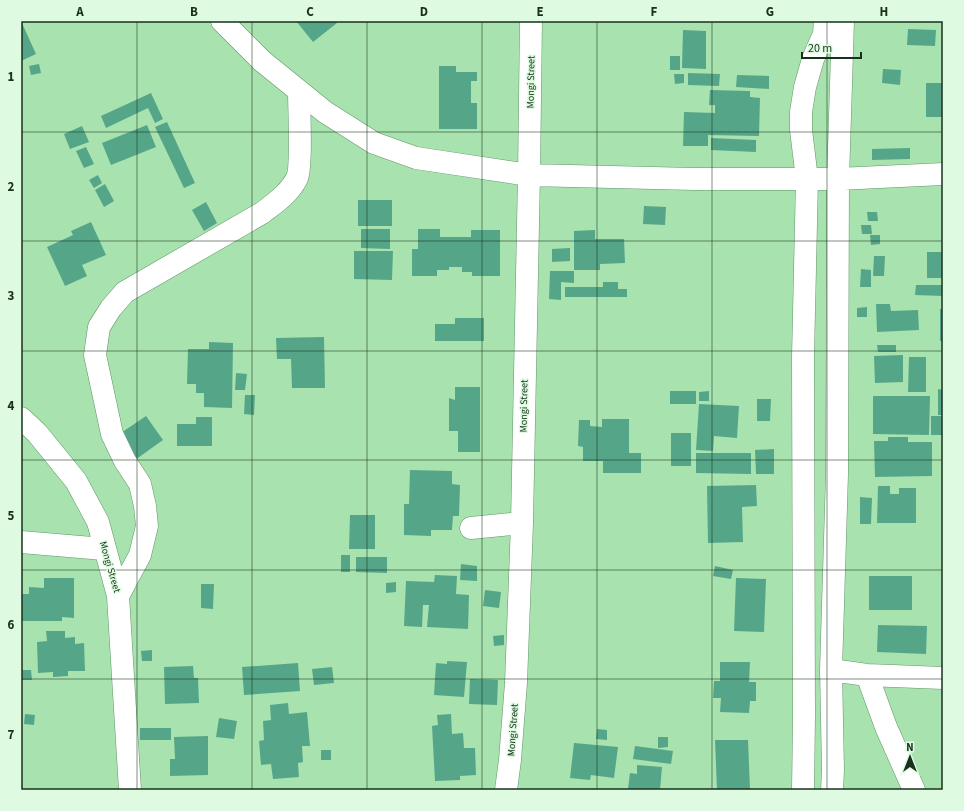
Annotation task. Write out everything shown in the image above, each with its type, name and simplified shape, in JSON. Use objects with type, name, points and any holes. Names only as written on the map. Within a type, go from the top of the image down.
[{"type":"street","points":[[222,21],[262,61],[325,112],[374,143],[416,158],[529,175],[694,179],[838,179],[943,174]]},
{"type":"street","name":"Mongi Street","points":[[506,790],[516,683],[522,523],[531,21]]},
{"type":"street","points":[[803,790],[803,357],[807,179],[801,130],[801,112],[805,87],[813,59],[824,34],[825,21]]},
{"type":"street","points":[[810,790],[833,780],[831,670],[837,474],[838,179],[843,21]]},
{"type":"street","points":[[118,596],[140,555],[147,526],[145,506],[140,484],[125,461],[112,434],[95,355],[98,327],[111,308],[125,292],[262,213],[279,200],[291,188],[298,176],[299,164],[299,91]]},
{"type":"street","name":"Mongi Street","points":[[21,418],[37,433],[76,481],[98,522],[104,549],[118,596],[130,790]]},
{"type":"street","points":[[471,528],[522,523]]},
{"type":"street","points":[[21,542],[104,549]]},
{"type":"street","points":[[831,670],[867,675],[943,678]]},
{"type":"street","points":[[867,675],[886,727],[914,790]]},
{"type":"building","points":[[21,21],[36,54],[21,61]]},
{"type":"building","points":[[296,21],[335,21],[337,23],[313,42]]},
{"type":"building","points":[[908,29],[936,30],[935,46],[907,45]]},
{"type":"building","points":[[683,30],[706,31],[706,69],[682,68]]},
{"type":"building","points":[[670,56],[680,56],[680,70],[670,70]]},
{"type":"building","points":[[39,64],[41,73],[31,75],[29,66]]},
{"type":"building","points":[[439,66],[456,66],[456,72],[477,72],[477,81],[471,81],[471,103],[477,103],[477,129],[439,129]]},
{"type":"building","points":[[883,69],[901,70],[900,85],[882,83]]},
{"type":"building","points":[[688,73],[720,74],[719,86],[688,85]]},
{"type":"building","points":[[674,74],[684,74],[684,83],[675,84]]},
{"type":"building","points":[[737,75],[769,76],[769,89],[736,87]]},
{"type":"building","points":[[926,83],[943,83],[943,117],[926,117]]},
{"type":"building","points":[[710,90],[750,91],[750,97],[760,98],[759,136],[708,135],[708,146],[683,146],[684,112],[715,113],[715,105],[709,105]]},
{"type":"building","points":[[151,93],[163,119],[155,123],[148,108],[106,128],[101,116]]},
{"type":"building","points":[[167,122],[195,183],[184,188],[155,127]]},
{"type":"building","points":[[147,125],[156,147],[111,165],[102,143]]},
{"type":"building","points":[[82,126],[89,142],[70,149],[64,134]]},
{"type":"building","points":[[711,138],[756,140],[756,152],[711,150]]},
{"type":"building","points":[[86,147],[94,164],[84,168],[76,151]]},
{"type":"building","points":[[910,148],[910,159],[872,160],[872,149]]},
{"type":"building","points":[[98,175],[102,183],[94,188],[89,180]]},
{"type":"building","points":[[105,184],[114,201],[104,207],[95,190]]},
{"type":"building","points":[[358,200],[392,200],[392,226],[358,226]]},
{"type":"building","points":[[206,202],[217,223],[204,231],[192,210]]},
{"type":"building","points":[[644,206],[666,207],[665,225],[643,224]]},
{"type":"building","points":[[867,212],[877,212],[878,221],[868,221]]},
{"type":"building","points":[[91,222],[106,255],[82,265],[87,276],[65,286],[47,247],[73,235],[71,231]]},
{"type":"building","points":[[861,225],[871,225],[872,234],[862,234]]},
{"type":"building","points":[[361,229],[390,229],[390,249],[361,248]]},
{"type":"building","points":[[418,229],[440,229],[440,237],[471,237],[471,230],[500,230],[500,276],[472,276],[472,272],[462,272],[462,267],[449,267],[449,270],[437,270],[437,276],[412,276],[412,249],[418,249]]},
{"type":"building","points":[[595,230],[595,239],[624,239],[625,263],[600,264],[600,270],[574,270],[574,231]]},
{"type":"building","points":[[870,235],[880,235],[880,244],[871,245]]},
{"type":"building","points":[[570,248],[570,261],[552,262],[552,249]]},
{"type":"building","points":[[354,251],[393,251],[392,280],[354,279]]},
{"type":"building","points":[[927,252],[942,252],[943,278],[927,278]]},
{"type":"building","points":[[874,256],[885,256],[884,276],[873,276]]},
{"type":"building","points":[[861,269],[871,270],[871,287],[860,287]]},
{"type":"building","points":[[550,271],[574,271],[574,283],[561,282],[561,300],[549,299]]},
{"type":"building","points":[[603,282],[618,282],[618,289],[627,289],[627,297],[565,297],[565,287],[603,287]]},
{"type":"building","points":[[916,285],[943,285],[943,296],[915,295]]},
{"type":"building","points":[[876,304],[890,304],[891,311],[918,310],[919,330],[877,332]]},
{"type":"building","points":[[867,307],[867,317],[857,317],[857,308]]},
{"type":"building","points":[[940,309],[943,309],[943,341],[940,341]]},
{"type":"building","points":[[455,318],[484,318],[484,341],[435,341],[435,324],[455,324]]},
{"type":"building","points":[[324,337],[325,388],[292,388],[291,359],[277,359],[276,338]]},
{"type":"building","points":[[209,342],[233,343],[232,408],[204,407],[204,393],[196,393],[196,384],[187,384],[188,349],[209,349]]},
{"type":"building","points":[[877,345],[896,345],[896,352],[878,352]]},
{"type":"building","points":[[903,355],[903,382],[875,383],[874,356]]},
{"type":"building","points":[[909,357],[926,357],[926,392],[908,392]]},
{"type":"building","points":[[236,373],[247,374],[245,390],[235,390]]},
{"type":"building","points":[[455,387],[480,387],[480,452],[458,452],[458,431],[449,431],[449,398],[455,400]]},
{"type":"building","points":[[938,389],[943,390],[943,415],[938,415]]},
{"type":"building","points":[[670,391],[696,391],[696,404],[670,404]]},
{"type":"building","points":[[709,391],[709,401],[699,401],[699,392]]},
{"type":"building","points":[[245,395],[255,395],[254,415],[244,414]]},
{"type":"building","points":[[873,396],[930,396],[929,435],[873,434]]},
{"type":"building","points":[[757,399],[771,399],[770,421],[757,421]]},
{"type":"building","points":[[699,404],[739,406],[737,438],[714,436],[713,451],[696,450]]},
{"type":"building","points":[[146,416],[163,440],[135,460],[118,435]]},
{"type":"building","points":[[931,416],[943,416],[943,435],[931,435]]},
{"type":"building","points":[[196,417],[212,417],[212,446],[177,446],[177,424],[196,424]]},
{"type":"building","points":[[602,419],[629,419],[629,453],[641,453],[641,473],[603,473],[603,461],[583,461],[583,447],[578,446],[579,420],[590,420],[590,426],[602,427]]},
{"type":"building","points":[[671,433],[691,433],[691,466],[671,466]]},
{"type":"building","points":[[888,437],[908,437],[908,442],[932,442],[932,476],[875,477],[874,441],[888,441]]},
{"type":"building","points":[[774,449],[774,474],[756,474],[755,450]]},
{"type":"building","points":[[696,453],[751,453],[751,474],[696,473]]},
{"type":"building","points":[[410,470],[452,471],[452,484],[460,485],[459,516],[453,516],[452,530],[431,530],[431,536],[404,535],[404,504],[409,504]]},
{"type":"building","points":[[756,485],[757,506],[742,507],[743,542],[708,543],[707,486]]},
{"type":"building","points":[[878,486],[890,486],[890,494],[899,494],[899,488],[916,488],[916,523],[877,523]]},
{"type":"building","points":[[860,497],[872,498],[871,524],[860,524]]},
{"type":"building","points":[[350,515],[375,515],[375,549],[349,549]]},
{"type":"building","points":[[341,555],[350,555],[350,572],[341,572]]},
{"type":"building","points":[[356,557],[387,557],[387,573],[356,572]]},
{"type":"building","points":[[461,564],[477,566],[477,581],[460,580]]},
{"type":"building","points":[[715,566],[733,570],[731,579],[713,576]]},
{"type":"building","points":[[435,575],[457,576],[456,594],[469,595],[468,629],[427,627],[429,605],[423,605],[422,627],[404,626],[406,581],[434,582]]},
{"type":"building","points":[[869,576],[912,576],[912,610],[869,610]]},
{"type":"building","points":[[44,578],[74,578],[74,618],[62,617],[62,621],[21,621],[21,594],[29,594],[29,587],[44,588]]},
{"type":"building","points":[[736,578],[766,579],[764,632],[734,631]]},
{"type":"building","points":[[396,582],[396,592],[386,593],[386,583]]},
{"type":"building","points":[[201,584],[214,584],[213,609],[201,608]]},
{"type":"building","points":[[485,590],[501,592],[499,608],[483,606]]},
{"type":"building","points":[[878,625],[927,626],[926,654],[877,652]]},
{"type":"building","points":[[46,631],[65,631],[65,638],[75,637],[75,644],[84,643],[85,671],[68,671],[68,676],[53,677],[53,672],[38,673],[37,642],[47,641]]},
{"type":"building","points":[[504,635],[504,645],[494,646],[493,636]]},
{"type":"building","points":[[152,650],[152,661],[142,661],[141,651]]},
{"type":"building","points":[[447,661],[467,662],[464,697],[434,695],[436,663],[447,664]]},
{"type":"building","points":[[720,662],[750,662],[749,682],[756,682],[756,701],[750,701],[749,713],[720,712],[721,698],[713,698],[714,681],[720,681]]},
{"type":"building","points":[[298,663],[300,691],[244,695],[242,667]]},
{"type":"building","points":[[193,666],[194,678],[198,678],[199,703],[165,704],[164,667]]},
{"type":"building","points":[[332,667],[334,683],[314,685],[312,669]]},
{"type":"building","points":[[22,670],[31,670],[32,680],[22,680]]},
{"type":"building","points":[[470,679],[498,680],[497,705],[469,704]]},
{"type":"building","points":[[288,703],[289,714],[307,712],[310,746],[302,746],[303,762],[298,763],[299,777],[273,779],[271,764],[261,765],[259,741],[264,740],[263,721],[271,720],[270,705]]},
{"type":"building","points":[[25,714],[35,715],[34,725],[24,724]]},
{"type":"building","points":[[451,714],[452,734],[463,733],[464,748],[475,748],[476,775],[460,776],[460,780],[435,781],[432,726],[438,725],[437,715]]},
{"type":"building","points":[[219,718],[237,721],[234,739],[216,737]]},
{"type":"building","points":[[140,728],[171,728],[171,740],[140,740]]},
{"type":"building","points":[[597,729],[607,730],[607,740],[596,739]]},
{"type":"building","points":[[208,736],[208,775],[170,776],[170,759],[175,759],[174,737]]},
{"type":"building","points":[[658,737],[668,737],[668,747],[658,748]]},
{"type":"building","points":[[715,740],[748,740],[750,789],[717,790]]},
{"type":"building","points":[[574,743],[618,747],[614,778],[591,775],[590,780],[570,778]]},
{"type":"building","points":[[635,746],[673,751],[671,764],[633,759]]},
{"type":"building","points":[[321,750],[331,750],[331,760],[321,760]]},
{"type":"building","points":[[637,765],[662,767],[660,790],[628,789],[630,773],[637,774]]}]
